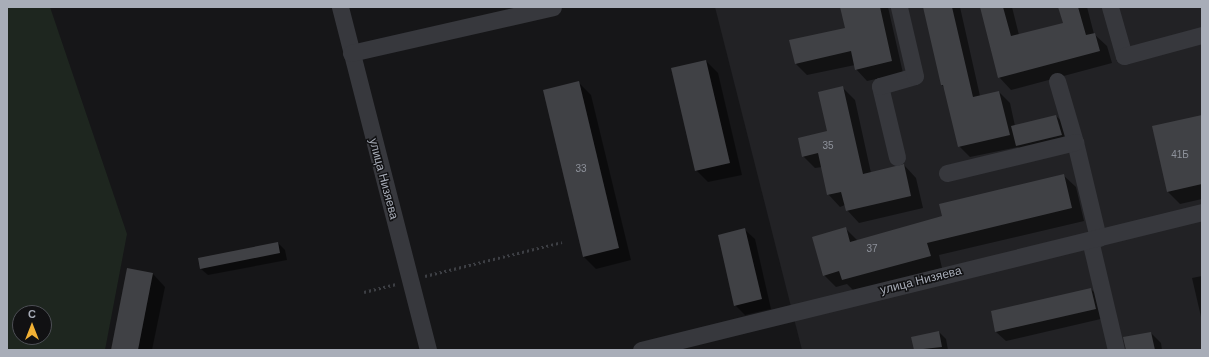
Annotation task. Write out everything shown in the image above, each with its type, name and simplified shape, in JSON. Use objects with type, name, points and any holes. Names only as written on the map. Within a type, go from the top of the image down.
[{"type":"street","name":"улица Низяева","points":[[340,7],[428,350]]},
{"type":"street","points":[[351,53],[553,7]]},
{"type":"street","points":[[897,156],[880,86],[915,76],[899,7]]},
{"type":"street","points":[[1110,7],[1124,56],[1202,35]]},
{"type":"street","points":[[1057,81],[1075,142],[1116,350]]},
{"type":"street","points":[[947,173],[1075,142]]},
{"type":"street","name":"улица Низяева","points":[[641,350],[1202,212]]},
{"type":"path","points":[[364,292],[562,242]]},
{"type":"shaded area","points":[[7,7],[50,7],[127,234],[105,350],[7,350]]},
{"type":"shaded area","points":[[715,7],[1202,7],[1202,350],[802,350]]},
{"type":"building","points":[[840,7],[880,7],[892,61],[855,70],[851,51],[795,64],[789,40],[845,28]]},
{"type":"building","points":[[923,7],[952,7],[973,97],[999,91],[1010,135],[958,147],[943,85],[941,85]]},
{"type":"building","points":[[980,7],[1003,7],[1011,36],[1063,23],[1058,7],[1078,7],[1086,35],[1095,33],[1100,51],[998,78]]},
{"type":"building","points":[[706,60],[730,163],[695,171],[671,68]]},
{"type":"building","points":[[579,81],[619,248],[583,257],[543,90]]},
{"type":"building","points":[[843,86],[863,174],[904,164],[911,196],[846,211],[841,192],[827,195],[818,153],[802,157],[798,138],[827,131],[818,92]]},
{"type":"building","points":[[1056,115],[1062,135],[1016,146],[1011,126]]},
{"type":"building","points":[[1202,115],[1202,184],[1167,192],[1152,126]]},
{"type":"building","points":[[1064,174],[1072,208],[927,243],[931,256],[842,280],[839,271],[823,276],[812,237],[846,227],[850,242],[942,216],[939,204]]},
{"type":"building","points":[[745,228],[762,299],[734,306],[718,235]]},
{"type":"building","points":[[278,242],[280,253],[200,269],[198,258]]},
{"type":"building","points":[[127,268],[153,273],[138,350],[111,350]]},
{"type":"building","points":[[1091,288],[1096,309],[995,332],[991,311]]},
{"type":"building","points":[[939,331],[942,347],[914,350],[911,337]]},
{"type":"building","points":[[1151,332],[1155,350],[1126,350],[1123,337]]}]
